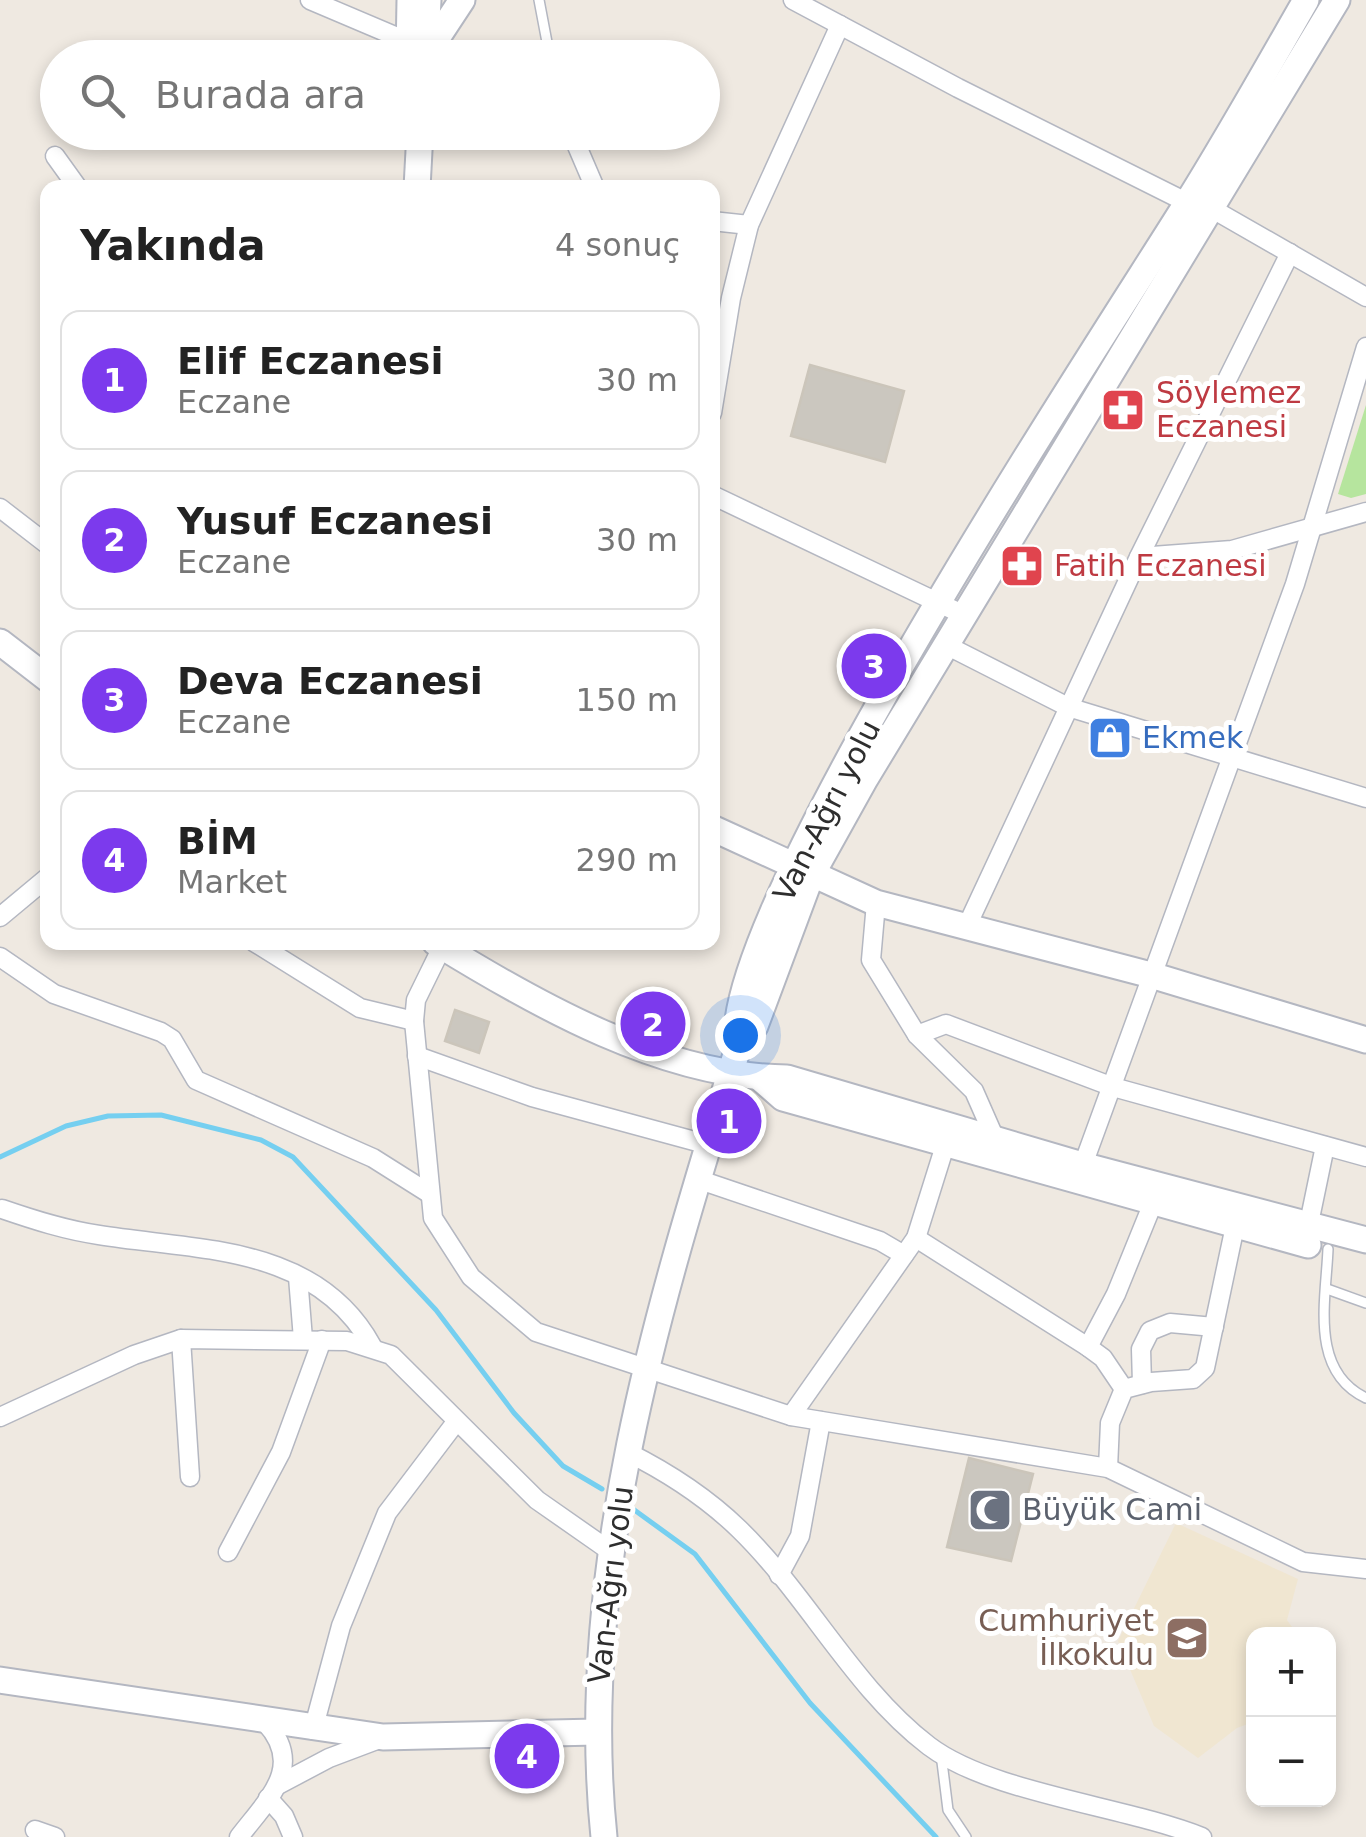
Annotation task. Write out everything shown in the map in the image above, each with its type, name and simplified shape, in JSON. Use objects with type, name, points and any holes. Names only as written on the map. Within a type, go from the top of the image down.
[{"type":"main road","points":[[410,0],[416,40]]},
{"type":"main road","points":[[419,40],[428,0]]},
{"type":"main road","points":[[434,40],[462,0]]},
{"type":"main road","name":"Van-Ağrı yolu","points":[[604,1837],[596,1732],[610,1551],[627,1452],[735,1060],[740,1003],[801,871],[938,602],[1198,205],[1306,0]]},
{"type":"main road","points":[[801,871],[962,614],[1198,205],[1330,2]]},
{"type":"main road","points":[[403,180],[405,150]]},
{"type":"main road","points":[[417,180],[419,150]]},
{"type":"main road","points":[[1,644],[40,673]]},
{"type":"main road","points":[[720,832],[876,903],[1151,975],[1366,1040]]},
{"type":"main road","points":[[448,950],[538,1005],[632,1046],[735,1060],[784,1098],[948,1137],[1080,1174],[1366,1240]]},
{"type":"main road","points":[[948,1137],[996,1140],[1152,1203],[1366,1256]]},
{"type":"main road","points":[[0,1680],[383,1738],[596,1732]]},
{"type":"street","points":[[310,0],[396,40]]},
{"type":"street","points":[[793,0],[1198,205],[1366,297]]},
{"type":"street","points":[[720,365],[749,224],[840,25]]},
{"type":"street","points":[[579,150],[592,180]]},
{"type":"street","points":[[55,156],[72,180]]},
{"type":"street","points":[[720,221],[749,224]]},
{"type":"street","points":[[966,928],[1139,557],[1290,253]]},
{"type":"street","points":[[1080,1174],[1234,755],[1312,526],[1366,347]]},
{"type":"street","points":[[720,500],[962,614]]},
{"type":"street","points":[[0,508],[40,539]]},
{"type":"street","points":[[1139,557],[1232,550],[1366,512]]},
{"type":"street","points":[[944,644],[1068,707],[1366,798]]},
{"type":"street","points":[[0,917],[40,884]]},
{"type":"street","points":[[876,903],[868,954],[918,1035],[974,1092],[996,1140]]},
{"type":"street","points":[[267,950],[360,1008],[414,1021]]},
{"type":"street","points":[[436,950],[416,1000],[414,1021],[433,1218],[472,1277],[536,1332],[791,1416],[1108,1468],[1303,1562],[1366,1569]]},
{"type":"street","points":[[0,957],[54,994],[161,1032],[172,1039],[196,1080],[373,1158],[430,1194]]},
{"type":"street","points":[[918,1035],[946,1024],[1113,1087],[1366,1157]]},
{"type":"street","points":[[417,1056],[532,1097],[709,1145]]},
{"type":"street","points":[[791,1416],[916,1238],[948,1137]]},
{"type":"street","points":[[1308,1228],[1325,1146]]},
{"type":"street","points":[[700,1180],[880,1241],[904,1255]]},
{"type":"street","points":[[1088,1347],[1116,1294],[1152,1203]]},
{"type":"street","points":[[2,1209],[98,1235],[198,1245],[253,1256],[298,1276],[343,1306],[372,1346]]},
{"type":"street","points":[[1134,1386],[1198,1376],[1207,1362],[1235,1226]]},
{"type":"street","points":[[916,1238],[1088,1347],[1134,1386]]},
{"type":"street","points":[[228,1552],[281,1452],[312,1340],[298,1276]]},
{"type":"street","points":[[1108,1468],[1110,1423],[1134,1386],[1141,1349],[1156,1326],[1214,1327]]},
{"type":"street","points":[[181,1339],[190,1477]]},
{"type":"street","points":[[0,1417],[134,1355],[181,1339],[312,1340],[372,1346],[391,1355],[536,1500],[610,1551]]},
{"type":"street","points":[[779,1576],[800,1536],[820,1421]]},
{"type":"street","points":[[313,1730],[340,1626],[387,1512],[456,1422]]},
{"type":"street","points":[[627,1452],[673,1476],[708,1502],[779,1576],[888,1709],[941,1754],[986,1775],[1154,1818],[1202,1837]]},
{"type":"street","points":[[240,1837],[273,1791],[284,1752],[265,1722]]},
{"type":"street","points":[[273,1791],[329,1758],[383,1738]]},
{"type":"street","points":[[273,1791],[293,1837]]},
{"type":"street","points":[[35,1830],[55,1837]]},
{"type":"lane","points":[[538,0],[546,40]]},
{"type":"lane","points":[[1328,1249],[1328,1359],[1346,1384],[1366,1398]]},
{"type":"lane","points":[[1327,1289],[1366,1303]]},
{"type":"lane","points":[[941,1754],[948,1810],[966,1837]]},
{"type":"shaded area","name":"Cumhuriyet İlkokulu","points":[[1176,1523],[1298,1579],[1287,1620],[1292,1627],[1246,1627],[1246,1725],[1198,1758],[1154,1726],[1118,1641]]},
{"type":"green space","points":[[1366,405],[1366,494],[1351,498],[1338,494]]},
{"type":"building","points":[[810,365],[904,391],[885,462],[791,436]]},
{"type":"building","points":[[455,1010],[489,1022],[479,1053],[445,1041]]},
{"type":"building","name":"Büyük Cami","points":[[969,1458],[1033,1474],[1011,1561],[947,1547]]},
{"type":"waterway","points":[[0,1157],[66,1126],[108,1116],[161,1115],[261,1140],[293,1157],[436,1310],[514,1413],[563,1466],[602,1489]]},
{"type":"waterway","points":[[633,1509],[695,1554],[810,1703],[936,1837]]},
{"type":"place","name":"Söylemez Eczanesi","points":[[1123,410]]},
{"type":"place","name":"Fatih Eczanesi","points":[[1022,566]]},
{"type":"place","name":"Deva Eczanesi","points":[[874,666]]},
{"type":"place","name":"Ekmek","points":[[1110,738]]},
{"type":"place","name":"Yusuf Eczanesi","points":[[653,1024]]},
{"type":"place","name":"Elif Eczanesi","points":[[729,1121]]},
{"type":"place","name":"Büyük Cami","points":[[990,1510]]},
{"type":"place","name":"Cumhuriyet İlkokulu","points":[[1187,1638]]},
{"type":"place","name":"BİM","points":[[527,1756]]}]
